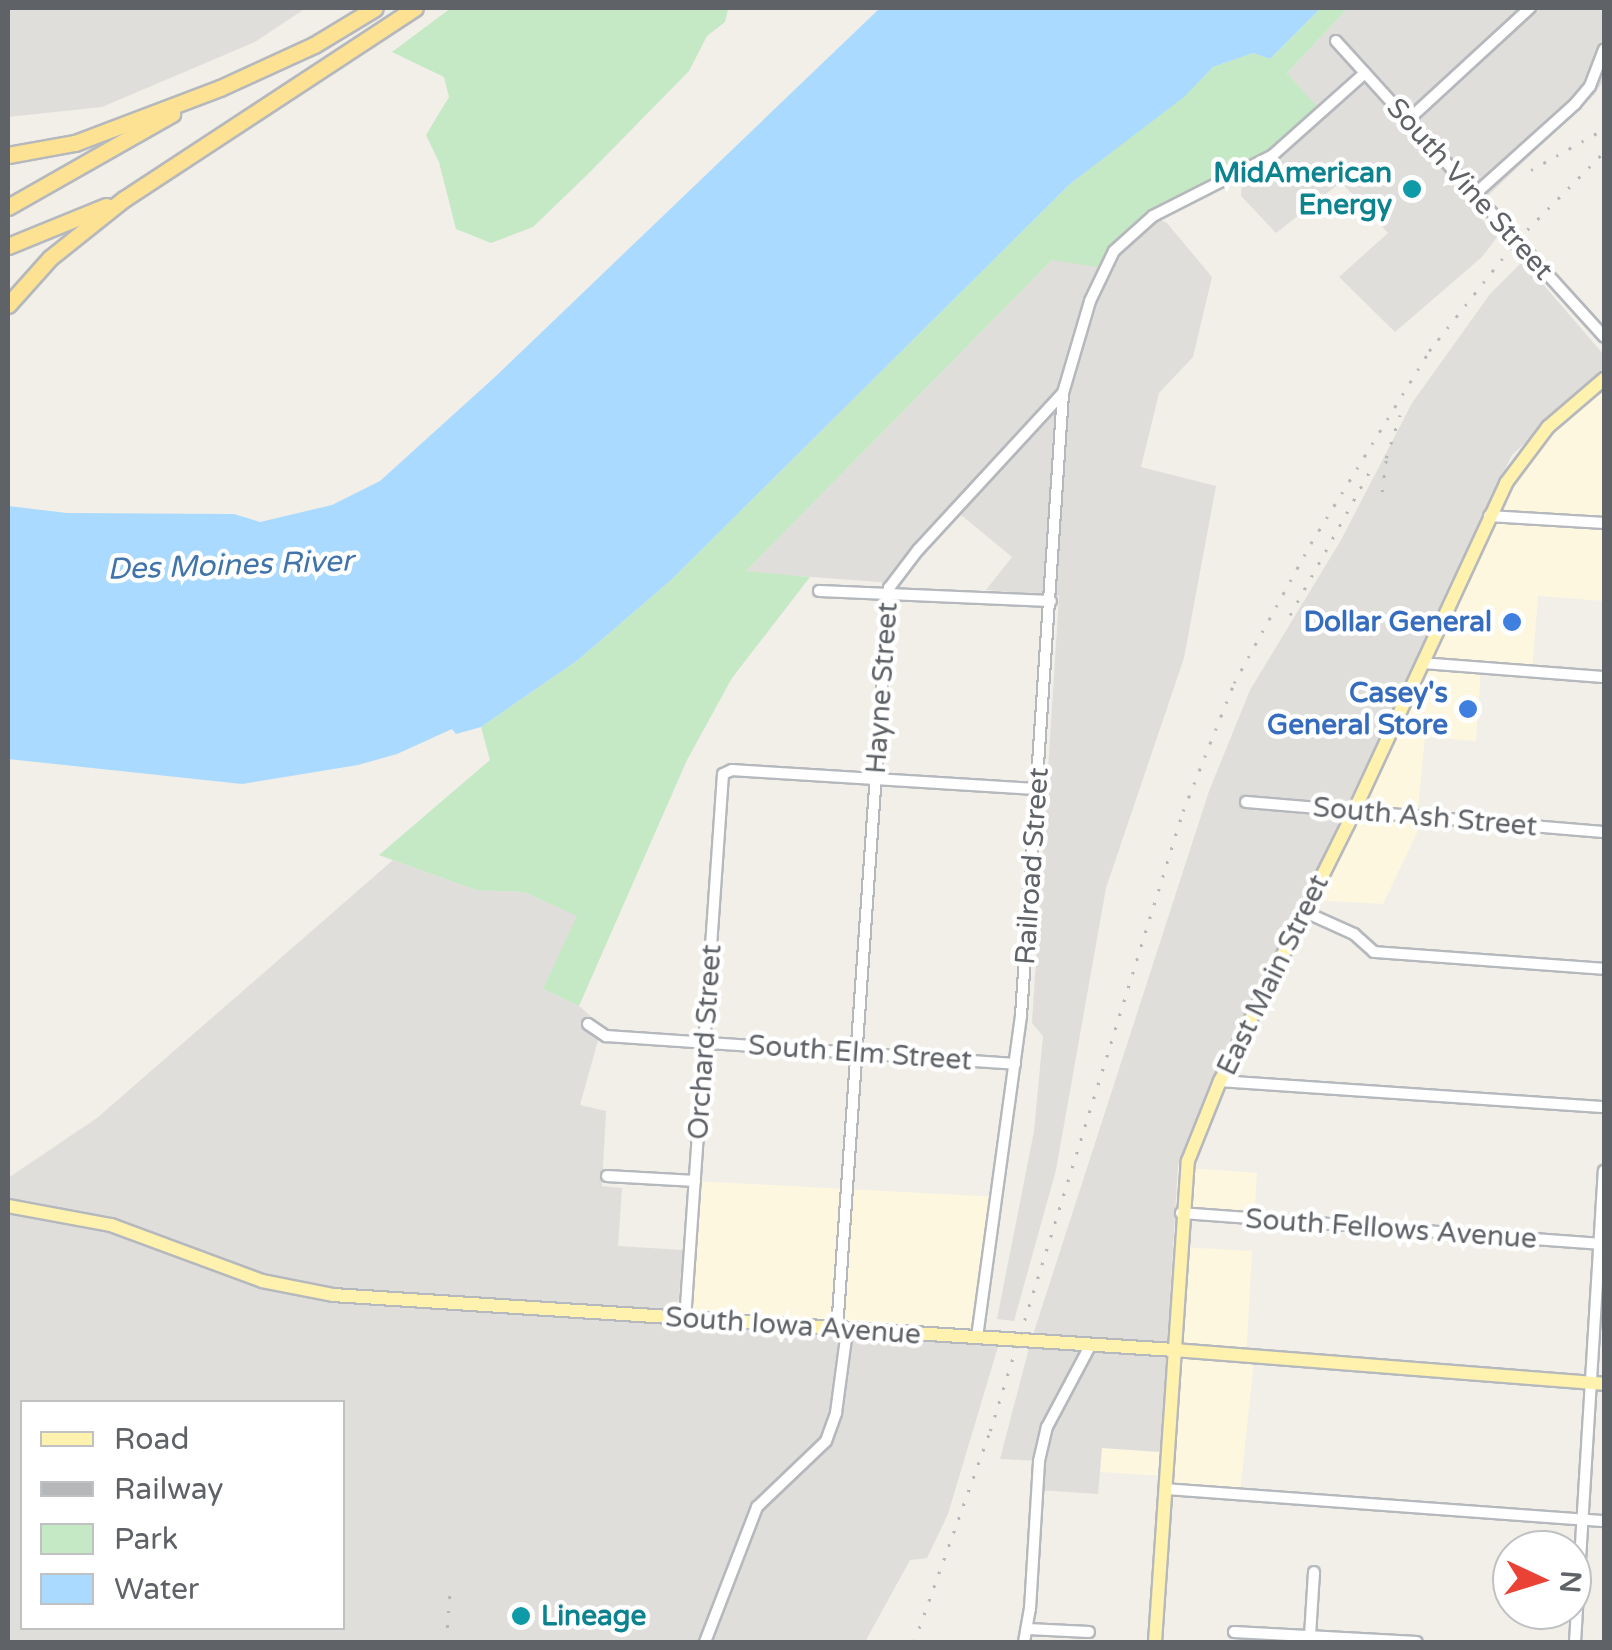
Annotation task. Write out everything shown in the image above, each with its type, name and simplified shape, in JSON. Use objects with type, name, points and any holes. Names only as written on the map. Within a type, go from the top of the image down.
[{"type":"highway","points":[[8,207],[220,88],[314,44],[376,8]]},
{"type":"highway","points":[[8,306],[50,258],[124,199],[415,8]]},
{"type":"highway","points":[[8,154],[75,143],[220,88]]},
{"type":"highway","points":[[8,246],[124,199]]},
{"type":"main road","name":"East Main Street","points":[[1155,1642],[1181,1213],[1188,1160],[1220,1081],[1354,811],[1490,516],[1529,448],[1604,379]]},
{"type":"main road","name":"South Iowa Avenue","points":[[8,1206],[111,1226],[262,1281],[333,1296],[977,1337],[1088,1348],[1174,1350],[1604,1384]]},
{"type":"street","points":[[1408,120],[1530,8]]},
{"type":"street","name":"South Vine Street","points":[[1336,40],[1604,337]]},
{"type":"street","points":[[1474,194],[1575,104],[1590,86],[1604,50]]},
{"type":"street","name":"Hayne Street","points":[[705,1642],[757,1507],[826,1442],[836,1413],[889,591],[918,550],[1063,393],[1090,301],[1114,251],[1153,216],[1202,187],[1273,155],[1365,73]]},
{"type":"street","name":"Railroad Street","points":[[977,1337],[1015,1064],[1038,789],[1063,393]]},
{"type":"street","points":[[1490,516],[1604,523]]},
{"type":"street","points":[[819,591],[889,591],[1051,601]]},
{"type":"street","points":[[1422,663],[1604,676]]},
{"type":"street","name":"Orchard Street","points":[[685,1320],[723,774],[732,770],[876,778]]},
{"type":"street","points":[[876,778],[1038,789]]},
{"type":"street","name":"South Ash Street","points":[[1246,802],[1604,832]]},
{"type":"street","points":[[1305,912],[1354,934],[1374,952],[1604,969]]},
{"type":"street","name":"South Elm Street","points":[[588,1024],[606,1036],[1015,1064]]},
{"type":"street","points":[[1220,1081],[1604,1108]]},
{"type":"street","points":[[1575,1642],[1604,1171]]},
{"type":"street","points":[[607,1176],[695,1182]]},
{"type":"street","name":"South Fellows Avenue","points":[[1181,1213],[1602,1244]]},
{"type":"street","points":[[1024,1642],[1038,1461],[1047,1426],[1088,1348]]},
{"type":"street","points":[[1165,1489],[1604,1521]]},
{"type":"street","points":[[1310,1636],[1314,1572]]},
{"type":"street","points":[[1028,1628],[1089,1632]]},
{"type":"street","points":[[1234,1632],[1417,1642]]},
{"type":"shaded area","points":[[8,8],[306,8],[255,42],[102,107],[8,117]]},
{"type":"shaded area","points":[[1348,8],[1604,8],[1604,79],[1595,94],[1473,210],[1498,236],[1482,257],[1395,332],[1339,277],[1388,233],[1341,182],[1276,233],[1241,196],[1243,169],[1321,112],[1287,73]]},
{"type":"shaded area","points":[[1153,216],[1167,223],[1212,277],[1193,357],[1159,393],[1141,467],[1216,486],[1184,658],[1106,888],[1056,1170],[1014,1321],[997,1319],[1034,1131],[1043,1036],[1032,1023],[1059,596],[986,590],[1012,557],[955,510],[892,583],[745,572],[1052,260]]},
{"type":"shaded area","points":[[1523,261],[1604,355],[1604,369],[1512,455],[1178,1165],[1161,1452],[1102,1448],[1098,1494],[1037,1490],[1038,1461],[1000,1459],[1030,1344],[1209,791],[1250,690],[1341,540],[1412,403],[1490,294]]},
{"type":"shaded area","points":[[1604,379],[1604,601],[1538,596],[1532,671],[1481,667],[1476,741],[1425,737],[1417,818],[1423,820],[1383,904],[1311,900],[1521,458]]},
{"type":"shaded area","points":[[393,860],[476,890],[524,892],[578,916],[543,989],[579,1006],[602,1026],[580,1105],[606,1111],[602,1186],[622,1188],[618,1246],[683,1250],[677,1319],[1000,1340],[948,1514],[927,1558],[910,1560],[865,1642],[8,1642],[8,1178],[97,1118]]},
{"type":"shaded area","points":[[1187,1168],[1257,1173],[1254,1218],[1181,1213]]},
{"type":"shaded area","points":[[695,1181],[998,1197],[977,1337],[677,1319],[683,1250],[690,1251]]},
{"type":"shaded area","points":[[1180,1247],[1252,1251],[1246,1358],[1254,1359],[1240,1494],[1165,1489],[1165,1476],[1100,1472],[1102,1448],[1167,1453]]},
{"type":"green space","points":[[451,8],[728,9],[725,22],[707,36],[689,71],[589,173],[533,227],[491,243],[456,229],[439,162],[426,135],[449,97],[444,77],[392,52]]},
{"type":"green space","points":[[1321,8],[1348,8],[1287,73],[1322,112],[1273,155],[1153,216],[1104,268],[1052,260],[746,571],[810,577],[732,678],[687,760],[579,1006],[543,989],[577,916],[524,892],[476,890],[379,855],[490,760],[481,727],[578,660],[670,581],[1070,184],[1184,96],[1213,67],[1253,53],[1270,59]]},
{"type":"water","name":"Des Moines River","points":[[880,8],[1321,8],[1270,59],[1253,53],[1213,67],[1184,97],[1070,184],[670,581],[578,660],[481,727],[456,734],[452,729],[397,754],[358,765],[242,784],[8,759],[8,506],[67,513],[234,514],[260,522],[332,505],[380,481],[496,376]]},
{"type":"railway","points":[[1531,170],[1604,129]]},
{"type":"railway","points":[[914,1642],[990,1431],[1183,811],[1234,683],[1311,543],[1429,351],[1517,240],[1604,152]]},
{"type":"railway","points":[[1382,492],[1386,458],[1400,415]]},
{"type":"railway","points":[[1290,615],[1373,465]]},
{"type":"railway","points":[[446,1642],[450,1589]]},
{"type":"railway","points":[[417,1642],[418,1628]]},
{"type":"place","name":"MidAmerican Energy","points":[[1412,189]]},
{"type":"place","name":"Dollar General","points":[[1512,622]]},
{"type":"place","name":"Casey's General Store","points":[[1468,709]]},
{"type":"place","name":"Lineage","points":[[521,1616]]}]
